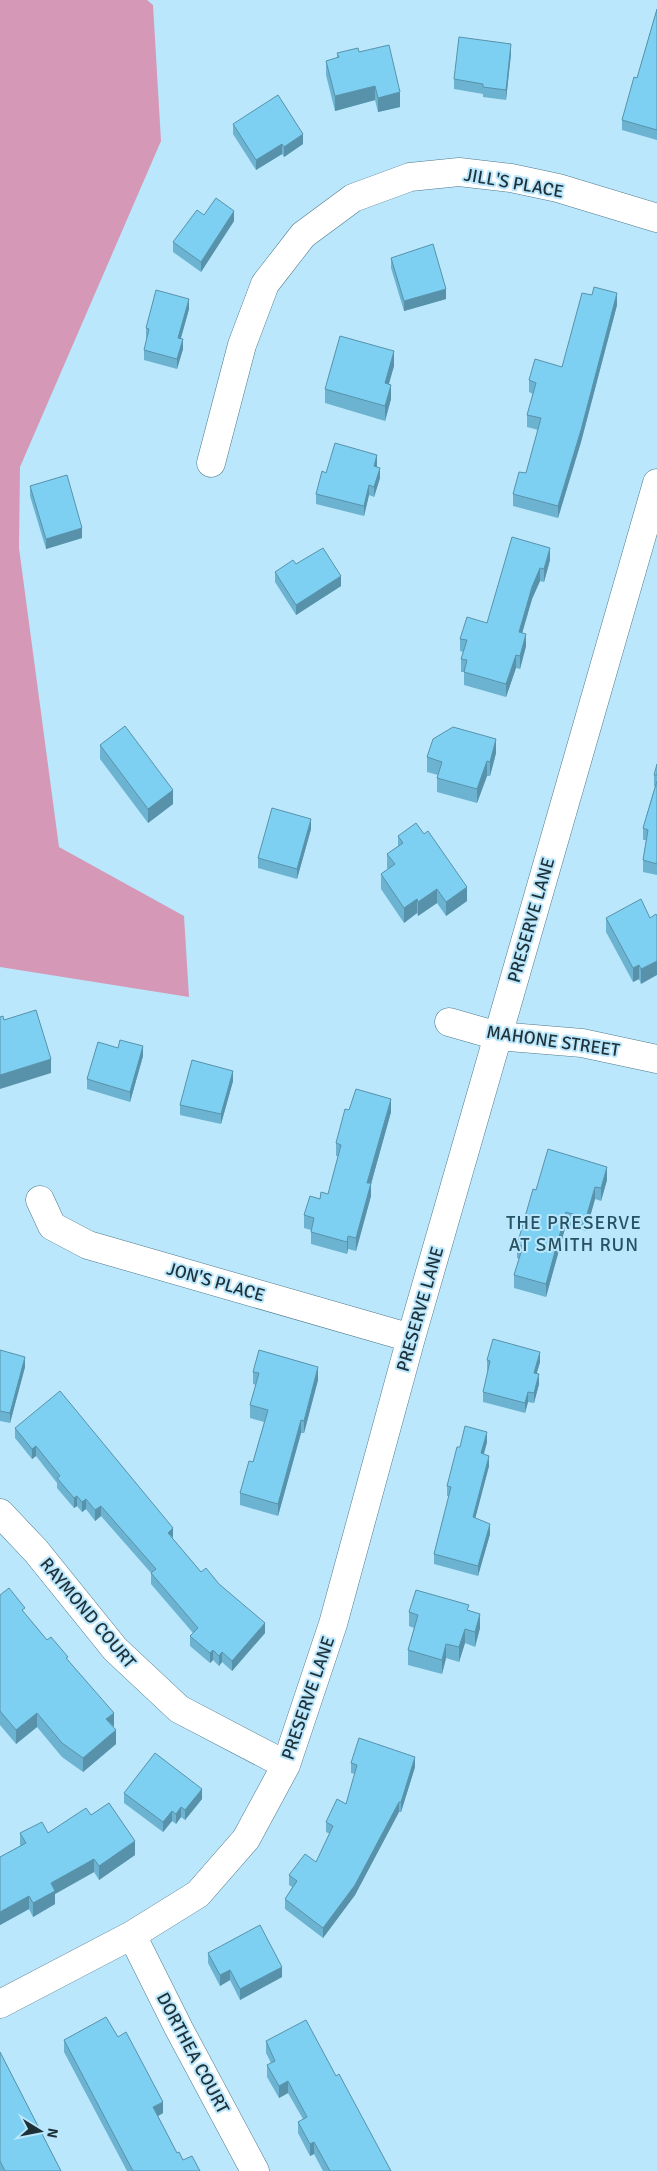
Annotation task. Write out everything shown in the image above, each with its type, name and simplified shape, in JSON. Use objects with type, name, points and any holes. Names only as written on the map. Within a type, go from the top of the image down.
[{"type":"street","name":"JILL'S PLACE","points":[[211,463],[242,345],[265,284],[302,235],[354,198],[410,177],[459,172],[511,178],[558,188],[657,218]]},
{"type":"street","name":"PRESERVE LANE","points":[[0,2004],[132,1935],[198,1894],[246,1839],[286,1765],[333,1624],[411,1338],[657,483]]},
{"type":"street","name":"MAHONE STREET","points":[[449,1022],[498,1036],[582,1043],[657,1059]]},
{"type":"street","name":"JON'S PLACE","points":[[40,1200],[52,1226],[88,1245],[411,1338]]},
{"type":"street","name":"RAYMOND COURT","points":[[0,1513],[36,1551],[114,1649],[179,1709],[286,1765]]},
{"type":"street","name":"DORTHEA COURT","points":[[132,1935],[179,2029],[255,2171]]},
{"type":"shaded area","points":[[0,0],[147,0],[153,5],[161,141],[20,467],[19,548],[59,847],[184,916],[189,997],[0,967]]},
{"type":"building","points":[[657,9],[657,130],[622,120],[634,77],[637,78]]},
{"type":"building","points":[[459,37],[511,44],[506,90],[483,87],[483,84],[454,79]]},
{"type":"building","points":[[389,45],[400,92],[378,98],[375,86],[335,96],[326,61],[339,57],[337,53],[358,48],[359,52]]},
{"type":"building","points":[[278,95],[303,134],[284,147],[282,144],[256,160],[233,124]]},
{"type":"building","points":[[216,198],[234,211],[201,262],[173,242],[197,210],[204,215]]},
{"type":"building","points":[[433,244],[446,289],[404,301],[391,258]]},
{"type":"building","points":[[594,287],[617,293],[581,430],[558,506],[513,494],[519,472],[526,473],[541,418],[527,415],[536,383],[529,380],[535,359],[562,367],[582,293],[592,295]]},
{"type":"building","points":[[156,290],[189,299],[178,338],[183,339],[177,359],[144,350],[149,329],[146,328]]},
{"type":"building","points":[[340,336],[394,351],[385,383],[391,385],[385,406],[325,389]]},
{"type":"building","points":[[335,443],[377,455],[374,466],[380,468],[374,487],[369,485],[364,506],[316,494],[322,471],[326,473]]},
{"type":"building","points":[[67,475],[82,528],[46,539],[30,486]]},
{"type":"building","points":[[512,537],[550,548],[544,569],[540,568],[532,587],[519,632],[526,634],[520,656],[516,655],[506,684],[464,672],[467,660],[461,659],[467,640],[460,639],[467,617],[487,623]]},
{"type":"building","points":[[323,548],[341,576],[296,605],[275,572],[293,560],[296,564]]},
{"type":"building","points":[[125,726],[173,790],[148,809],[100,745]]},
{"type":"building","points":[[453,727],[496,739],[490,762],[487,761],[477,789],[437,778],[442,762],[427,757],[433,739]]},
{"type":"building","points":[[657,764],[657,775],[654,775]]},
{"type":"building","points":[[657,781],[657,864],[643,860],[648,830],[643,828]]},
{"type":"building","points":[[272,808],[311,819],[297,869],[258,858]]},
{"type":"building","points":[[416,823],[424,834],[428,831],[467,887],[446,902],[437,889],[418,902],[417,899],[404,908],[381,874],[395,864],[387,854],[403,843],[398,836]]},
{"type":"building","points":[[641,899],[650,918],[656,914],[657,916],[657,961],[641,969],[639,965],[633,968],[606,918]]},
{"type":"building","points":[[36,1010],[51,1059],[0,1075],[0,1017],[3,1016],[4,1020]]},
{"type":"building","points":[[120,1040],[143,1046],[130,1092],[87,1079],[98,1042],[118,1048]]},
{"type":"building","points":[[192,1060],[233,1071],[221,1114],[180,1105]]},
{"type":"building","points":[[356,1089],[391,1099],[367,1183],[371,1183],[356,1238],[348,1236],[347,1242],[311,1232],[314,1218],[304,1215],[310,1196],[320,1199],[321,1192],[328,1194],[341,1145],[336,1143],[345,1109],[349,1110]]},
{"type":"building","points":[[548,1149],[607,1167],[601,1188],[595,1187],[586,1218],[566,1212],[546,1284],[514,1275],[523,1246],[517,1245],[533,1189],[536,1190]]},
{"type":"building","points":[[493,1339],[540,1352],[534,1373],[539,1374],[534,1393],[528,1392],[525,1403],[483,1392],[490,1361],[487,1360]]},
{"type":"building","points":[[0,1350],[25,1357],[10,1413],[0,1411]]},
{"type":"building","points":[[259,1350],[318,1367],[304,1421],[301,1420],[278,1504],[240,1493],[249,1461],[253,1462],[268,1410],[250,1405],[259,1373],[253,1372]]},
{"type":"building","points":[[60,1391],[173,1528],[168,1533],[201,1572],[206,1568],[219,1584],[265,1623],[232,1661],[222,1652],[219,1656],[213,1650],[210,1653],[190,1636],[198,1628],[151,1573],[156,1569],[101,1506],[95,1510],[86,1499],[82,1502],[77,1496],[74,1498],[57,1478],[60,1476],[36,1446],[32,1449],[15,1428]]},
{"type":"building","points":[[465,1426],[487,1432],[481,1453],[489,1456],[473,1517],[490,1524],[478,1566],[434,1554],[451,1487],[447,1486],[457,1447],[460,1447]]},
{"type":"building","points":[[9,1588],[25,1608],[22,1610],[47,1640],[51,1637],[68,1657],[66,1658],[114,1713],[106,1719],[116,1730],[83,1758],[62,1743],[37,1713],[16,1730],[0,1711],[0,1595]]},
{"type":"building","points":[[416,1590],[469,1605],[467,1610],[480,1614],[475,1632],[465,1629],[459,1647],[446,1644],[442,1660],[408,1650],[418,1615],[409,1612]]},
{"type":"building","points":[[359,1738],[415,1757],[401,1802],[399,1802],[355,1885],[323,1928],[285,1899],[297,1881],[289,1875],[305,1854],[316,1862],[333,1826],[326,1822],[337,1799],[346,1804],[357,1765],[351,1763]]},
{"type":"building","points":[[155,1753],[202,1789],[185,1810],[181,1807],[176,1814],[172,1811],[163,1822],[124,1793]]},
{"type":"building","points":[[109,1803],[135,1841],[99,1866],[94,1859],[51,1883],[55,1891],[33,1903],[29,1896],[0,1912],[0,1857],[26,1843],[20,1833],[42,1822],[48,1833],[86,1808],[91,1815]]},
{"type":"building","points":[[260,1925],[282,1967],[240,1989],[230,1970],[220,1975],[208,1953]]},
{"type":"building","points":[[106,2017],[118,2037],[126,2032],[163,2102],[153,2107],[177,2153],[179,2152],[183,2160],[192,2156],[200,2171],[133,2171],[64,2040]]},
{"type":"building","points":[[306,2020],[336,2076],[339,2074],[391,2171],[330,2171],[314,2142],[310,2144],[298,2122],[307,2117],[288,2081],[279,2086],[267,2065],[275,2061],[266,2041]]},
{"type":"building","points":[[0,2052],[61,2171],[5,2171],[0,2161]]},
{"type":"district","name":"THE PRESERVE AT SMITH RUN","points":[[574,1234]]}]
